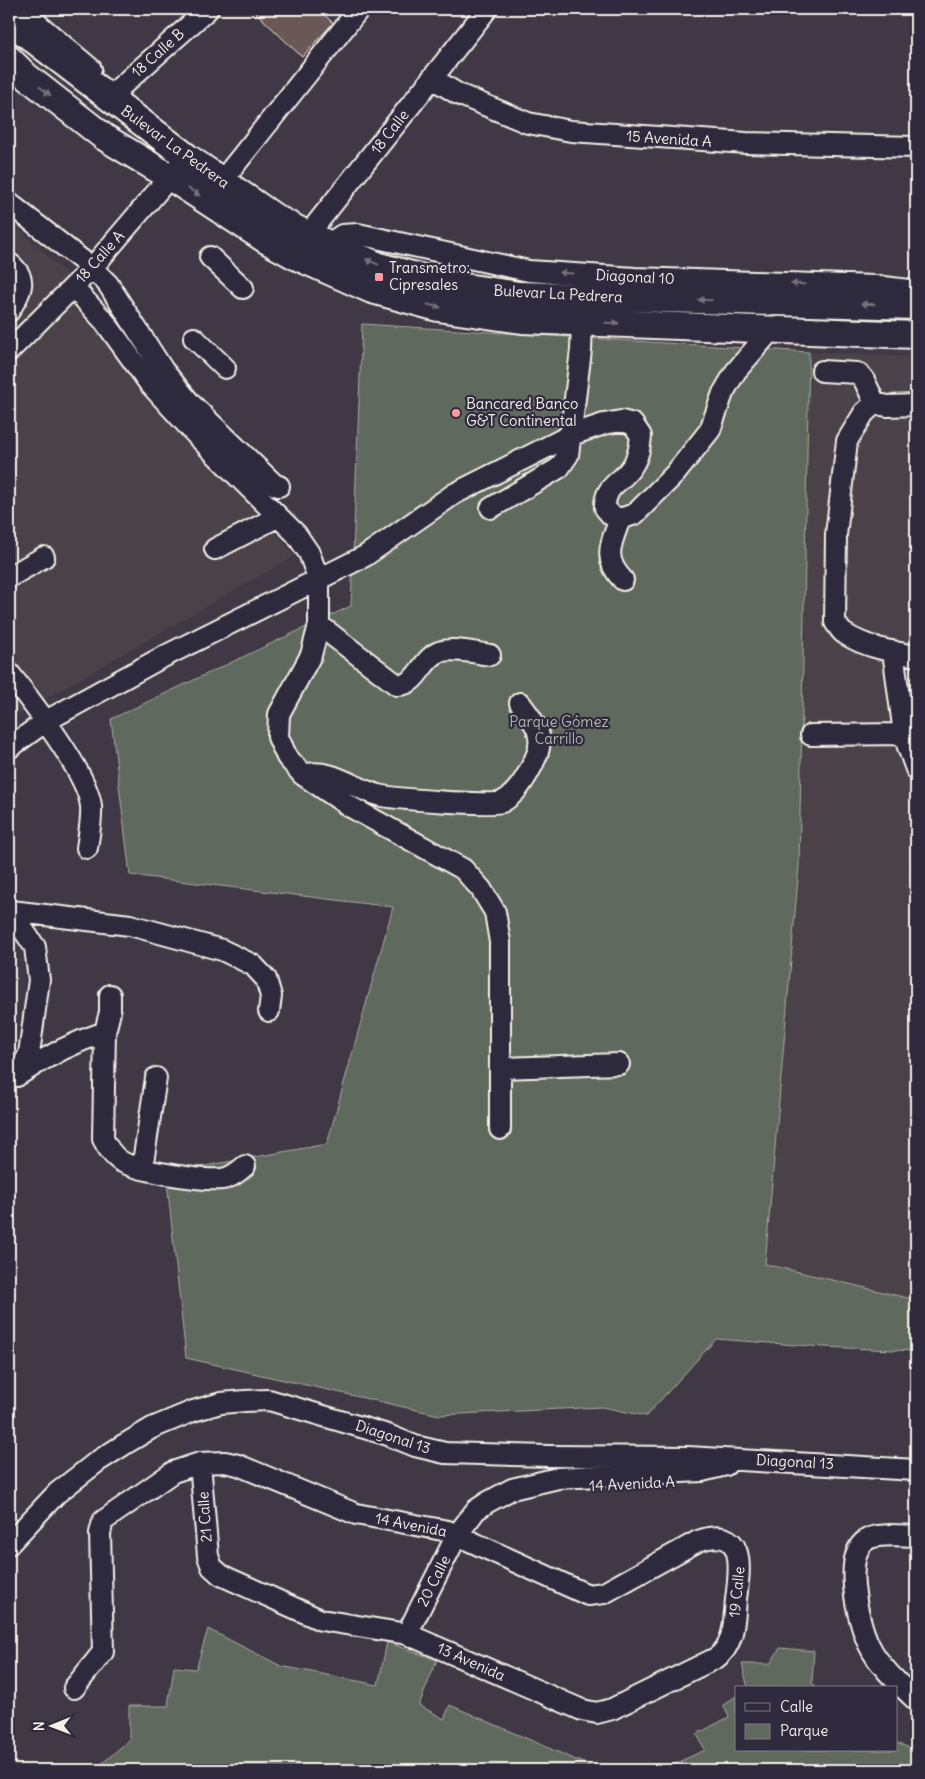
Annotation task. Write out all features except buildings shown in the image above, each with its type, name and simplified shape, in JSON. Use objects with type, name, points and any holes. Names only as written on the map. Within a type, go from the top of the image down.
[{"type":"main road","name":"Bulevar La Pedrera","points":[[9,21],[112,94],[187,157],[225,177],[310,245],[372,290],[438,308],[522,320],[916,335]]},
{"type":"main road","name":"Bulevar La Pedrera","points":[[9,59],[26,76],[104,137],[170,177],[266,240],[310,245],[445,284],[519,295],[916,306]]},
{"type":"street","points":[[20,9],[112,94],[225,177],[359,9]]},
{"type":"street","name":"18 Calle B","points":[[112,94],[208,9]]},
{"type":"street","name":"18 Calle","points":[[310,245],[341,194],[487,9]]},
{"type":"street","name":"15 Avenida A","points":[[432,78],[458,94],[528,122],[571,132],[746,143],[916,147]]},
{"type":"street","name":"18 Calle A","points":[[9,352],[92,268],[187,157]]},
{"type":"street","points":[[341,194],[339,205],[343,221],[358,234]]},
{"type":"street","points":[[9,203],[92,268],[108,284],[158,363],[191,404],[244,457],[275,485],[279,486]]},
{"type":"street","points":[[310,245],[342,235],[358,234]]},
{"type":"street","name":"Diagonal 10","points":[[358,234],[529,271],[634,278],[876,286],[916,291]]},
{"type":"street","points":[[210,258],[243,288]]},
{"type":"street","points":[[9,263],[21,275],[22,283],[9,310],[32,329]]},
{"type":"street","points":[[73,287],[105,322],[149,383],[198,437],[300,541],[308,553],[319,580],[319,626],[311,655],[279,714],[278,737],[287,757],[303,774],[349,806],[463,869],[482,889],[495,912],[500,942],[500,1129]]},
{"type":"street","points":[[491,508],[559,468],[568,455],[582,350],[582,322]]},
{"type":"street","points":[[9,748],[46,722],[159,659],[365,556],[454,494],[571,435],[604,424],[621,421],[634,424],[641,436],[634,463],[626,476],[611,487],[605,497],[605,508],[611,515],[620,519],[635,514],[675,474],[710,430],[723,393],[736,371],[772,329]]},
{"type":"street","points":[[194,338],[225,368]]},
{"type":"street","points":[[822,371],[856,373],[863,378],[875,403]]},
{"type":"street","points":[[875,403],[887,406],[916,404]]},
{"type":"street","points":[[875,403],[864,413],[847,441],[836,535],[835,622],[843,634],[893,651],[916,656]]},
{"type":"street","points":[[215,550],[277,517]]},
{"type":"street","points":[[620,519],[609,554],[611,564],[624,580]]},
{"type":"street","points":[[9,577],[44,557]]},
{"type":"street","points":[[319,626],[397,685],[410,682],[438,652],[490,655]]},
{"type":"street","points":[[893,651],[916,769]]},
{"type":"street","points":[[9,672],[46,722],[86,786],[91,806],[88,848]]},
{"type":"street","points":[[303,774],[320,771],[379,796],[415,801],[500,803],[514,795],[536,756],[540,743],[538,727],[520,703]]},
{"type":"street","points":[[811,735],[910,743]]},
{"type":"street","points":[[10,910],[130,925],[222,950],[253,964],[266,980],[271,996],[270,1011]]},
{"type":"street","points":[[10,910],[35,947],[39,980],[29,1054],[13,1080]]},
{"type":"street","points":[[110,995],[110,1012],[105,1032],[102,1139],[110,1152],[120,1161],[160,1174],[222,1179],[236,1174],[245,1166]]},
{"type":"street","points":[[13,1080],[44,1058],[78,1040],[105,1032]]},
{"type":"street","points":[[501,1068],[619,1064]]},
{"type":"street","points":[[142,1169],[156,1078]]},
{"type":"street","name":"Diagonal 13","points":[[9,1544],[57,1493],[98,1461],[152,1428],[193,1411],[221,1403],[269,1400],[388,1435],[415,1446],[445,1453],[688,1457],[916,1470]]},
{"type":"street","name":"14 Avenida A","points":[[480,1507],[499,1497],[517,1498],[553,1487],[708,1479],[741,1472],[755,1460]]},
{"type":"street","name":"14 Avenida","points":[[74,1688],[103,1652],[100,1533],[103,1522],[173,1472],[200,1463],[225,1462],[238,1465],[356,1514],[386,1521],[428,1526],[457,1535],[581,1592],[594,1595],[604,1593],[698,1541],[719,1538]]},
{"type":"street","name":"21 Calle","points":[[200,1463],[208,1556],[214,1569]]},
{"type":"street","name":"20 Calle","points":[[407,1634],[457,1535],[480,1507]]},
{"type":"street","points":[[916,1536],[869,1538],[857,1554],[854,1563],[855,1601],[869,1645],[883,1665],[916,1700]]},
{"type":"street","name":"19 Calle","points":[[719,1538],[736,1548],[741,1565],[732,1635],[722,1654]]},
{"type":"street","name":"13 Avenida","points":[[214,1569],[221,1575],[321,1620],[407,1634],[577,1708],[592,1712],[612,1708],[722,1654]]},
{"type":"shaded area","points":[[9,220],[86,292],[294,556],[9,719]]},
{"type":"shaded area","points":[[809,352],[916,357],[916,862],[905,863],[916,868],[916,1300],[765,1264],[799,866]]},
{"type":"green space","name":"Parque Gómez Carrillo","points":[[362,324],[809,352],[799,866],[765,1264],[916,1300],[916,1351],[823,1347],[716,1339],[646,1416],[602,1407],[439,1415],[186,1358],[166,1173],[327,1144],[393,907],[130,875],[111,719],[351,606]]},
{"type":"green space","points":[[208,1629],[281,1666],[378,1685],[387,1642],[437,1660],[419,1705],[444,1719],[450,1705],[599,1770],[15,1770],[98,1767],[129,1740],[129,1706],[168,1706],[174,1667],[196,1669]]},
{"type":"green space","points":[[780,1648],[814,1651],[812,1682],[815,1686],[748,1686],[742,1664],[770,1664]]},
{"type":"green space","points":[[735,1697],[735,1752],[898,1752],[898,1744],[916,1750],[916,1770],[661,1770],[705,1750],[697,1734],[729,1717],[723,1705]]},
{"type":"place","name":"Transmetro: Cipresales","points":[[379,277]]},
{"type":"place","name":"Bancared Banco G&T Continental","points":[[456,413]]}]
